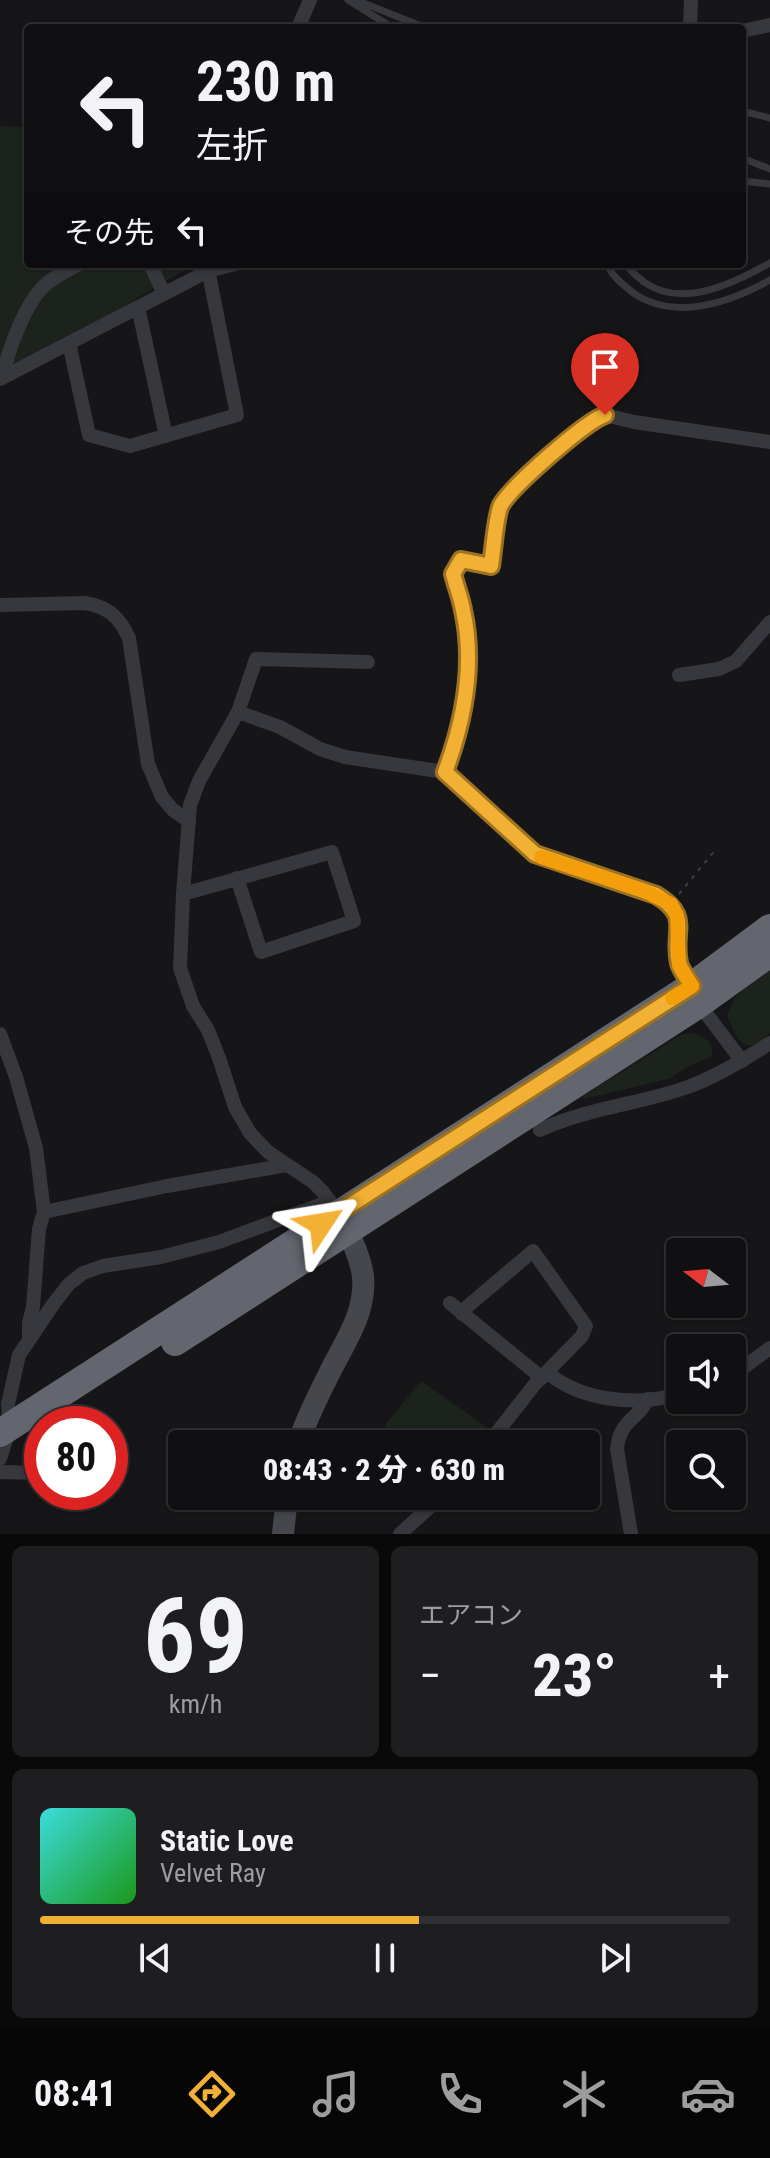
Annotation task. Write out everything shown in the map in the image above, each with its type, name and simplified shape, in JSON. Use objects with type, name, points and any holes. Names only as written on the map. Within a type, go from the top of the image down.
[{"type":"highway","points":[[696,995],[770,928]]},
{"type":"highway","points":[[2,1450],[339,1215],[696,995],[770,953]]},
{"type":"highway","points":[[71,1406],[339,1215]]},
{"type":"highway","points":[[2,1450],[24,1437]]},
{"type":"street","points":[[299,24],[310,0]]},
{"type":"street","points":[[690,24],[691,0]]},
{"type":"street","points":[[746,30],[770,25]]},
{"type":"street","points":[[1,378],[7,355],[33,298],[46,284],[72,268]]},
{"type":"street","points":[[152,268],[164,294]]},
{"type":"street","points":[[1,378],[208,268],[237,415],[130,446],[89,435],[69,343]]},
{"type":"street","points":[[138,307],[166,436]]},
{"type":"street","points":[[445,772],[456,742],[467,677],[464,611],[453,574],[461,560],[491,566],[500,506],[529,475],[596,417],[605,415],[770,442]]},
{"type":"street","points":[[0,605],[99,605],[121,623],[129,638],[151,773],[162,797],[173,810],[189,821]]},
{"type":"street","points":[[679,675],[719,669],[736,661],[770,622]]},
{"type":"street","points":[[303,1430],[355,1327],[363,1276],[339,1215],[313,1182],[268,1152],[250,1133],[235,1107],[208,1030],[193,1006],[180,968],[190,805],[199,781],[238,712],[256,659],[368,662]]},
{"type":"street","points":[[238,712],[280,727],[320,749],[345,757],[445,772],[535,854],[656,895],[671,904],[677,916],[679,965],[742,1061]]},
{"type":"street","points":[[183,894],[237,878],[332,852],[354,921],[261,952],[237,878]]},
{"type":"street","points":[[0,1034],[36,1148],[44,1212],[39,1229],[29,1339]]},
{"type":"street","points":[[540,1130],[581,1114],[688,1087],[742,1061],[770,1043]]},
{"type":"street","points":[[44,1212],[287,1165]]},
{"type":"street","points":[[24,1463],[2,1450],[19,1355],[69,1284],[83,1273],[103,1266],[161,1257],[339,1215]]},
{"type":"street","points":[[462,1314],[533,1251],[586,1326],[582,1336],[544,1375],[499,1430]]},
{"type":"street","points":[[450,1303],[544,1375],[572,1389],[602,1398],[666,1398]]},
{"type":"street","points":[[746,1366],[770,1348]]},
{"type":"street","points":[[631,1534],[617,1449],[618,1436],[648,1399]]},
{"type":"street","points":[[283,1534],[286,1510]]},
{"type":"street","points":[[400,1534],[427,1510]]},
{"type":"lane","points":[[348,0],[387,24]]},
{"type":"lane","points":[[356,0],[416,24]]},
{"type":"lane","points":[[746,112],[770,118]]},
{"type":"lane","points":[[746,160],[770,169]]},
{"type":"lane","points":[[746,181],[770,184]]},
{"type":"lane","points":[[629,268],[649,286],[681,293],[702,292],[735,282],[770,263]]},
{"type":"lane","points":[[610,268],[622,285],[640,298],[677,308],[702,307],[754,289],[770,280]]},
{"type":"path","points":[[671,904],[716,849]]},
{"type":"shaded area","points":[[0,126],[24,127],[24,268],[188,268],[135,299],[66,350],[0,367]]},
{"type":"shaded area","points":[[770,971],[770,1033],[757,1043],[747,1045],[735,1034],[727,1014],[741,992]]},
{"type":"shaded area","points":[[688,1033],[706,1039],[712,1056],[669,1079],[583,1099],[583,1096]]},
{"type":"shaded area","points":[[421,1381],[491,1430],[389,1430],[385,1425]]},
{"type":"slow traffic","points":[[541,857],[656,895],[671,904],[677,916],[679,965],[692,986],[672,998]]},
{"type":"route","points":[[321,1224],[692,986],[679,965],[677,916],[671,904],[656,895],[535,854],[445,772],[456,742],[467,677],[464,611],[453,574],[461,560],[491,566],[500,506],[564,444],[596,417],[605,415]]}]
